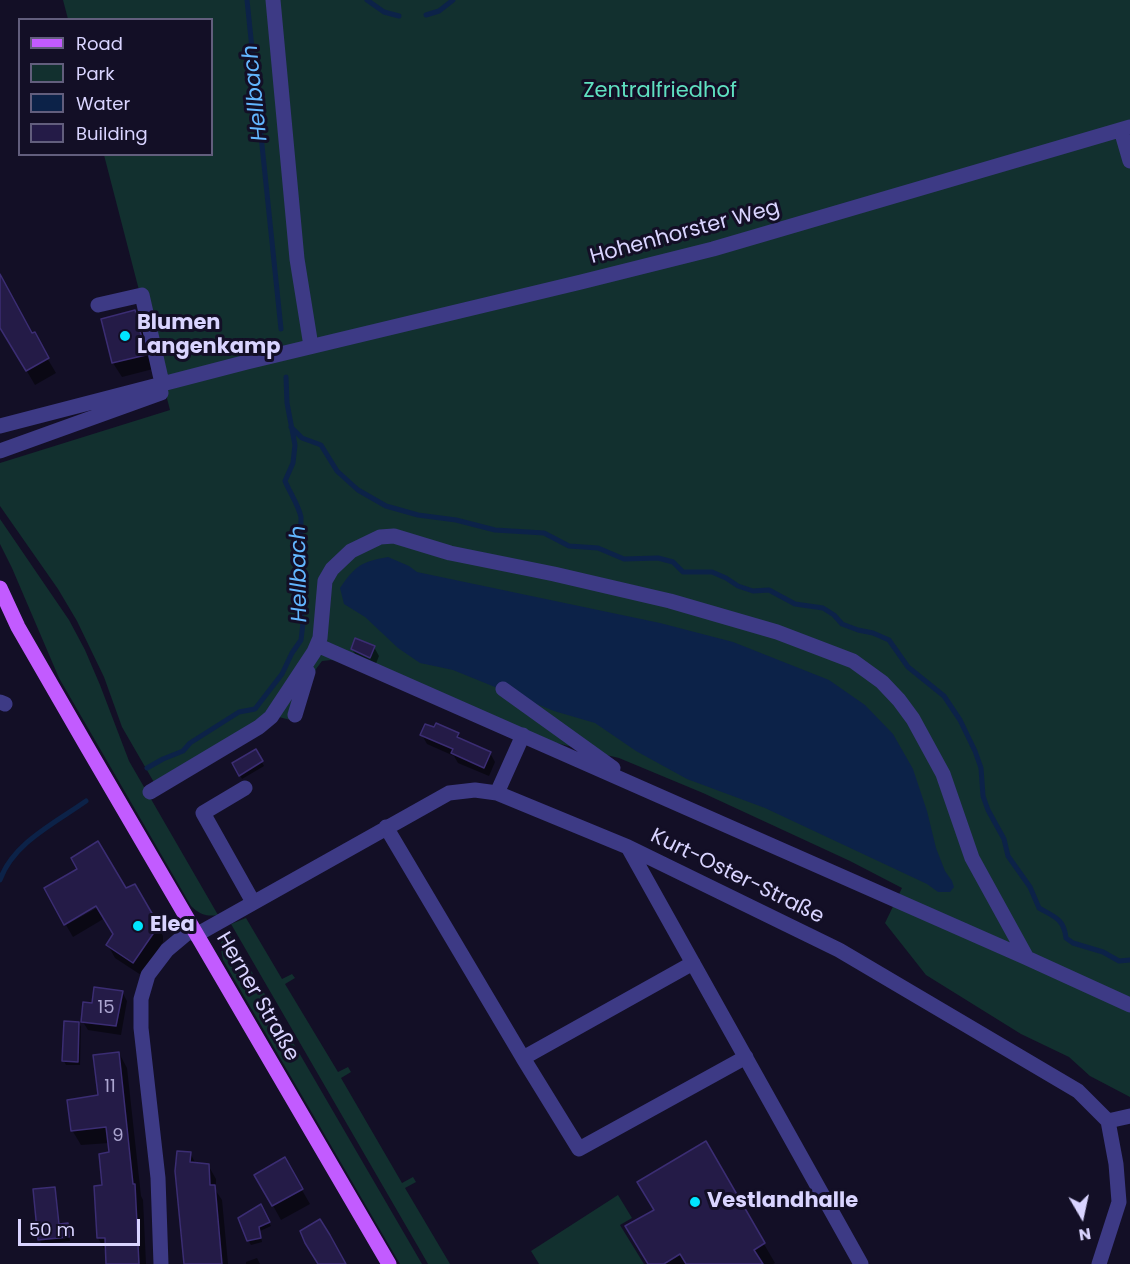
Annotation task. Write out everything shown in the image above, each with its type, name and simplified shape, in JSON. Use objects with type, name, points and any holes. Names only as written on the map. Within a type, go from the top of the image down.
[{"type":"main road","name":"Herner Straße","points":[[0,588],[18,627],[388,1264]]},
{"type":"main road","name":"Herner Straße","points":[[0,604],[18,627]]},
{"type":"street","points":[[273,0],[297,259],[311,346]]},
{"type":"street","points":[[1125,128],[1130,161]]},
{"type":"street","name":"Hohenhorster Weg","points":[[0,426],[246,362],[713,249],[1125,128]]},
{"type":"street","points":[[98,304],[142,296],[162,383]]},
{"type":"street","name":"Hohenhorster Weg","points":[[0,451],[146,398],[227,375],[246,362]]},
{"type":"street","points":[[150,792],[259,727],[271,717],[320,638],[325,581],[332,569],[358,548],[380,537],[394,536],[450,553],[670,601],[777,632],[853,661],[882,682],[899,700],[923,736],[943,774],[972,858],[1027,958]]},
{"type":"street","points":[[295,715],[315,648]]},
{"type":"street","points":[[315,648],[523,735],[1130,1005]]},
{"type":"street","points":[[503,689],[637,785]]},
{"type":"street","points":[[497,793],[523,735]]},
{"type":"street","points":[[245,788],[203,813],[253,902]]},
{"type":"street","name":"Kurt-Oster-Straße","points":[[162,1264],[158,1178],[141,1028],[141,999],[148,975],[167,950],[194,932],[253,902],[449,793],[475,790],[497,793],[627,847],[839,950],[1078,1091],[1108,1121]]},
{"type":"street","points":[[386,827],[579,1149],[746,1057]]},
{"type":"street","points":[[627,847],[861,1264]]},
{"type":"street","points":[[523,1058],[693,963]]},
{"type":"street","points":[[1100,1264],[1119,1202],[1116,1164],[1108,1121],[1130,1116]]},
{"type":"green space","name":"Zentralfriedhof","points":[[63,0],[1130,0],[1130,1097],[1090,1076],[1069,1057],[1021,1034],[926,975],[885,923],[902,888],[850,861],[703,793],[619,758],[493,728],[338,661],[322,661],[316,669],[298,722],[279,717],[159,791],[122,727],[104,677],[77,621],[58,589],[0,506],[0,463],[170,410],[104,156],[213,156],[213,18],[68,18]]},
{"type":"green space","points":[[0,519],[69,620],[100,685],[129,761],[218,915],[203,914],[191,906],[59,678],[0,544]]},
{"type":"green space","points":[[246,918],[282,979],[292,974],[295,978],[285,984],[338,1072],[348,1067],[351,1072],[341,1078],[402,1183],[413,1177],[416,1182],[405,1188],[450,1264],[428,1264],[231,924]]},
{"type":"green space","points":[[226,929],[422,1264],[400,1264],[390,1247],[223,960],[220,945]]},
{"type":"green space","points":[[618,1195],[632,1218],[620,1225],[644,1264],[539,1264],[531,1251]]},
{"type":"water","points":[[388,557],[417,572],[660,623],[733,642],[829,680],[865,705],[893,734],[913,769],[936,848],[954,887],[950,892],[938,892],[927,884],[765,808],[687,779],[636,751],[595,723],[554,711],[453,670],[420,663],[398,648],[365,617],[344,604],[340,588],[350,574],[365,563]]},
{"type":"building","points":[[0,274],[32,333],[35,332],[49,358],[26,371],[0,328]]},
{"type":"building","name":"Blumen Langenkamp","points":[[135,310],[146,355],[112,363],[101,319]]},
{"type":"building","points":[[355,638],[375,646],[370,658],[351,649]]},
{"type":"building","points":[[436,723],[459,733],[457,737],[491,752],[484,768],[451,753],[453,749],[420,735],[425,724],[434,727]]},
{"type":"building","points":[[256,749],[263,761],[239,776],[232,763]]},
{"type":"building","points":[[98,841],[126,888],[135,884],[157,922],[157,928],[133,963],[106,945],[113,934],[96,906],[64,925],[44,888],[77,869],[71,858]]},
{"type":"building","points":[[94,987],[123,991],[116,1026],[81,1022],[83,1002],[92,1003]]},
{"type":"building","points":[[64,1021],[79,1022],[78,1062],[62,1061]]},
{"type":"building","points":[[119,1052],[133,1184],[135,1184],[139,1264],[106,1264],[105,1238],[97,1238],[94,1186],[102,1185],[99,1154],[109,1152],[106,1127],[71,1131],[67,1100],[98,1095],[93,1055]]},
{"type":"building","name":"Vestlandhalle","points":[[706,1141],[765,1243],[754,1250],[763,1264],[686,1264],[680,1254],[664,1264],[648,1264],[625,1226],[654,1210],[637,1182]]},
{"type":"building","points":[[177,1151],[191,1152],[190,1162],[209,1164],[210,1185],[215,1185],[222,1264],[184,1264],[175,1171]]},
{"type":"building","points":[[285,1157],[303,1189],[272,1206],[254,1175]]},
{"type":"building","points":[[55,1187],[59,1224],[68,1223],[69,1237],[38,1240],[33,1189]]},
{"type":"building","points":[[261,1204],[270,1222],[259,1227],[261,1238],[247,1241],[238,1218]]},
{"type":"building","points":[[320,1219],[346,1264],[318,1264],[305,1243],[300,1231]]},
{"type":"waterway","name":"Hellbach","points":[[247,0],[281,329]]},
{"type":"waterway","points":[[367,0],[384,12],[399,16]]},
{"type":"waterway","points":[[426,15],[439,11],[453,0]]},
{"type":"waterway","name":"Hellbach","points":[[147,768],[183,751],[190,743],[239,712],[255,709],[282,674],[301,640],[303,623],[300,608],[301,517],[285,481],[293,463],[295,445],[287,403],[286,377]]},
{"type":"waterway","points":[[291,427],[302,438],[321,445],[337,471],[358,490],[386,506],[418,515],[456,520],[495,530],[544,533],[569,546],[598,548],[624,559],[658,558],[673,562],[683,572],[712,572],[753,591],[769,590],[795,604],[823,608],[842,624],[889,640],[908,667],[944,696],[960,720],[981,768],[983,796],[988,810],[1004,839],[1008,856],[1030,887],[1039,908],[1058,919],[1066,938],[1073,943],[1103,952],[1119,961],[1130,960]]},
{"type":"waterway","name":"Hellbach","points":[[0,880],[6,867],[25,845],[86,801]]},
{"type":"place","name":"Blumen Langenkamp","points":[[125,336]]},
{"type":"place","name":"Elea","points":[[138,926]]},
{"type":"place","name":"Vestlandhalle","points":[[695,1202]]}]
